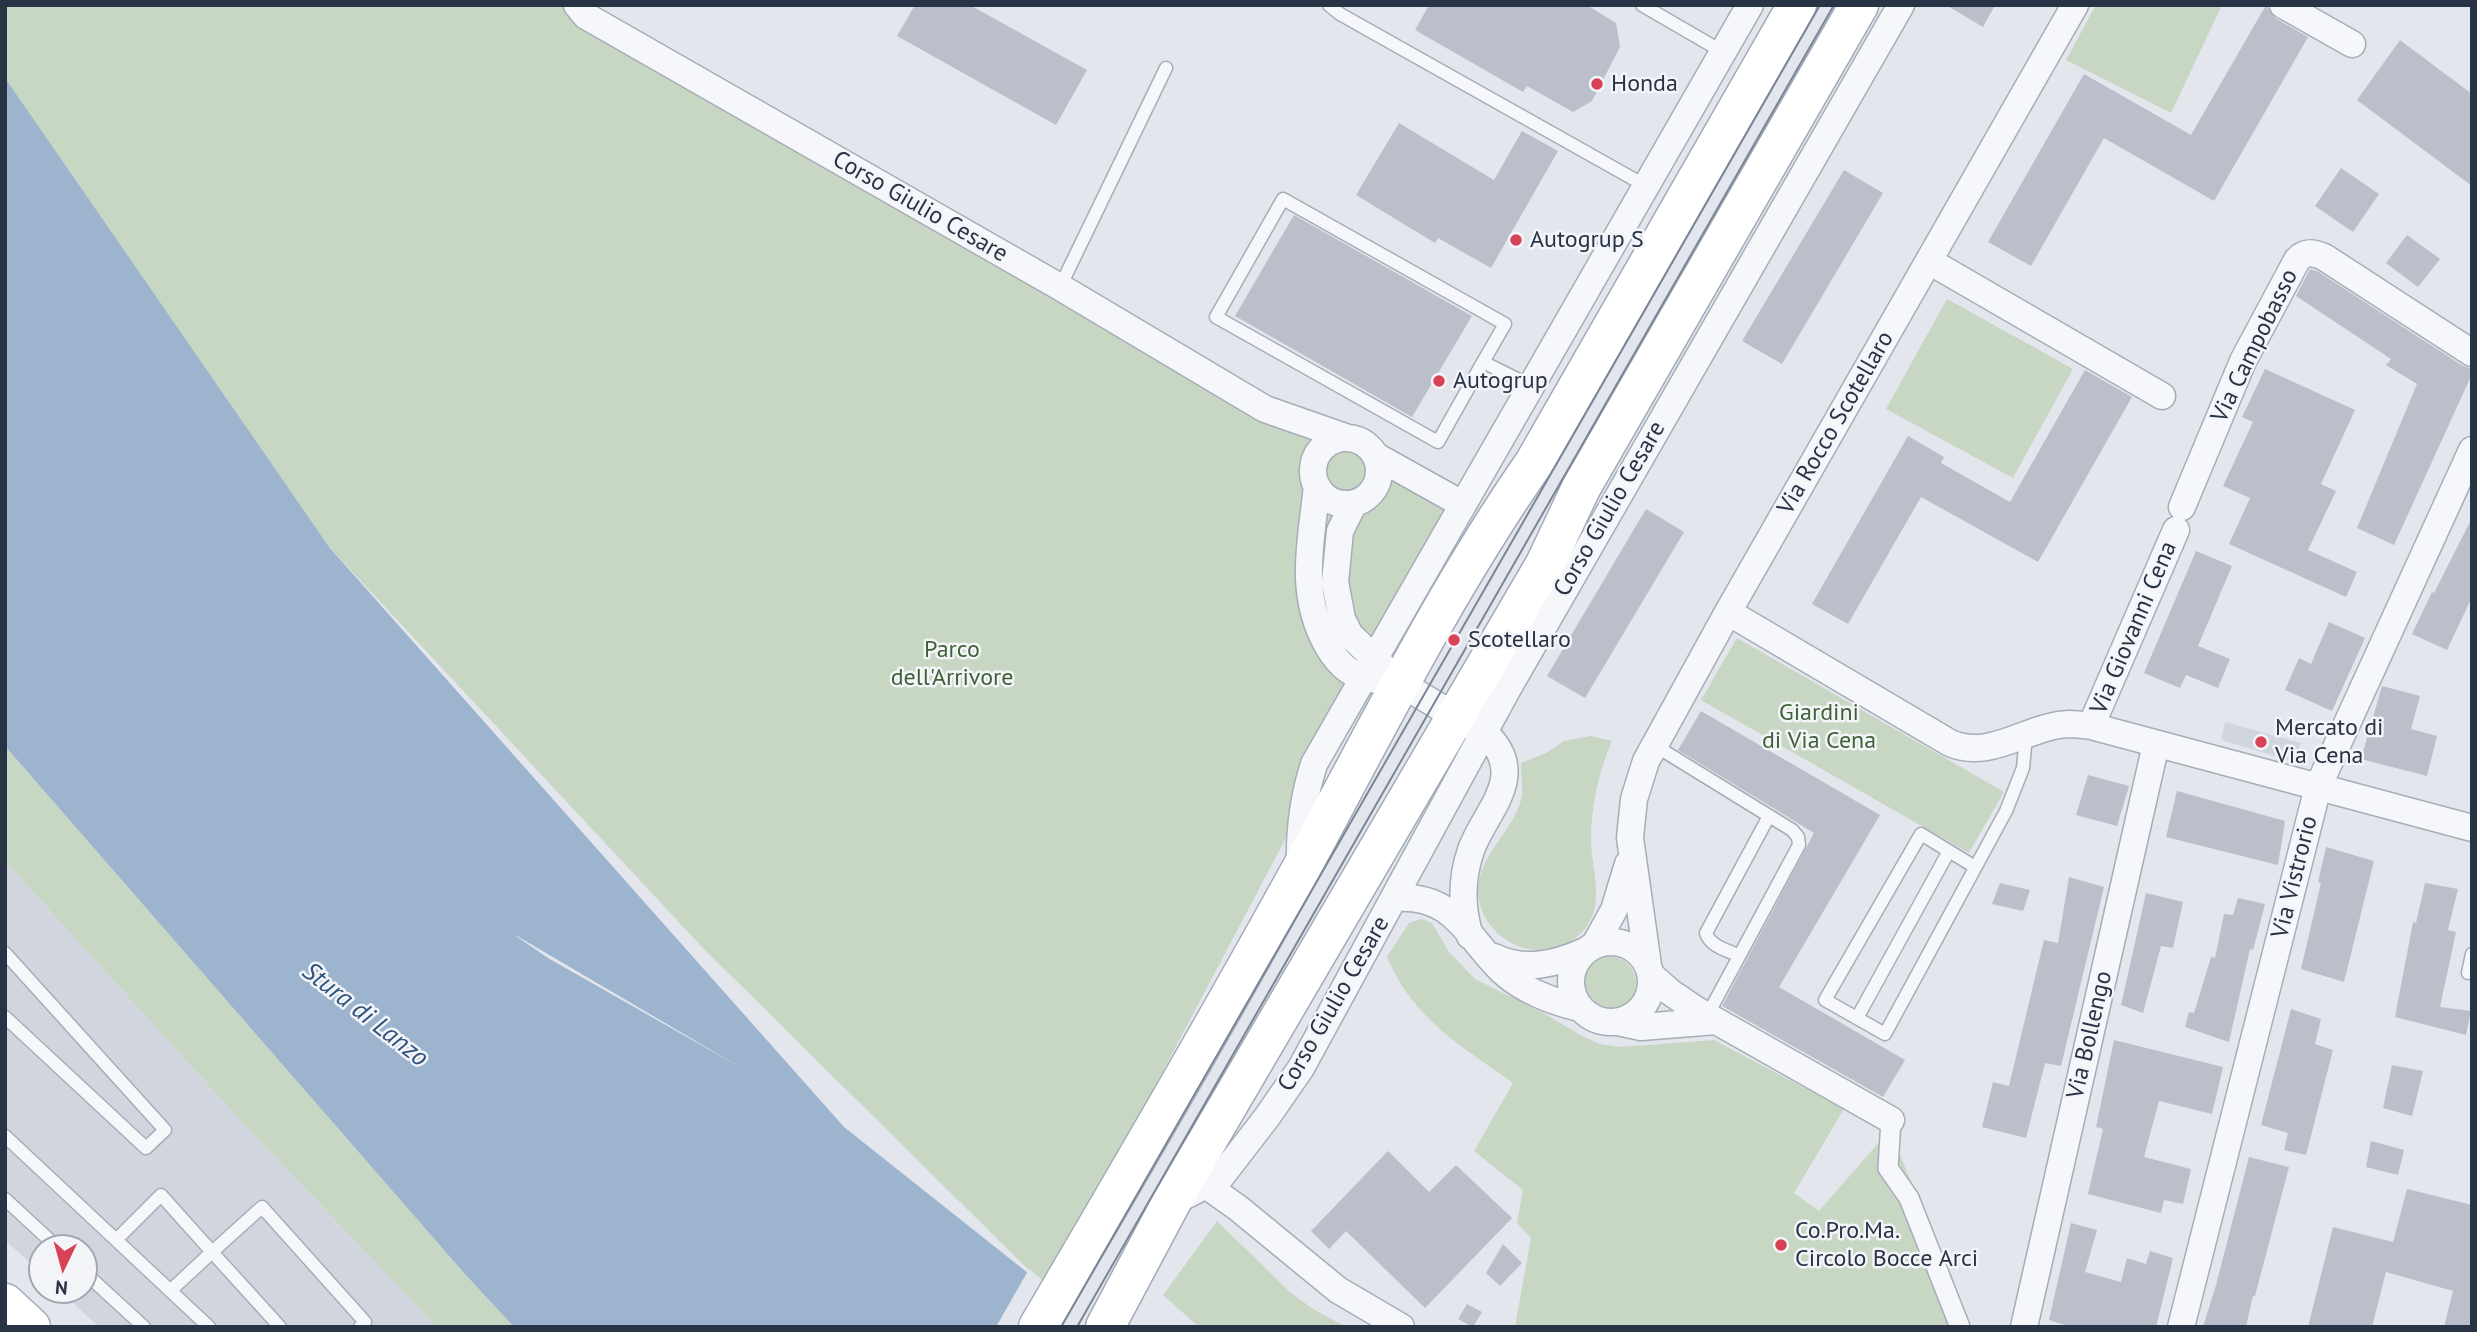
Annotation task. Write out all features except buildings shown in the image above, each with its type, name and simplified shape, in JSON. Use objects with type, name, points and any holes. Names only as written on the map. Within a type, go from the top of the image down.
[{"type":"main road","points":[[1038,1327],[1300,870],[1378,673],[1492,524],[1534,463],[1797,5]]},
{"type":"main road","name":"Corso Giulio Cesare","points":[[1105,1327],[1188,1187],[1309,964],[1470,725],[1581,488],[1859,5]]},
{"type":"main road","points":[[5,1303],[32,1327]]},
{"type":"street","name":"Corso Giulio Cesare","points":[[577,5],[586,16],[1060,287],[1265,409],[1348,438]]},
{"type":"street","points":[[1378,673],[1462,505],[1750,5]]},
{"type":"street","name":"Corso Giulio Cesare","points":[[1188,1187],[1220,1178],[1294,1079],[1394,898],[1470,725],[1901,5]]},
{"type":"street","name":"Via Rocco Scotellaro","points":[[1590,948],[1618,901],[1630,852],[1634,799],[1654,745],[2075,5]]},
{"type":"street","points":[[2283,5],[2352,44]]},
{"type":"street","name":"Via Campobasso","points":[[2179,518],[2243,361],[2297,260],[2304,254],[2315,253],[2323,257],[2472,353]]},
{"type":"street","points":[[1929,261],[2162,396]]},
{"type":"street","name":"Corso Giulio Cesare","points":[[1265,409],[1301,445],[1316,474]]},
{"type":"street","points":[[1462,505],[1376,456],[1364,443],[1348,438],[1339,439],[1324,447],[1316,474],[1308,576],[1311,606],[1318,629],[1333,656],[1342,666],[1378,673],[1470,725],[1497,747],[1505,769],[1500,796],[1474,842],[1465,872],[1463,912],[1478,944],[1514,964],[1537,966],[1558,962],[1590,948],[1615,942],[1625,944],[1642,956],[1649,970],[1651,985],[1644,1005],[1637,1013],[1618,1022]]},
{"type":"street","name":"Via Vistrorio","points":[[2180,1327],[2318,787],[2472,450]]},
{"type":"street","points":[[1316,474],[1329,499],[1354,503],[1362,500],[1374,488],[1380,472],[1376,456]]},
{"type":"street","points":[[1354,503],[1340,531],[1336,556],[1337,601],[1350,635],[1378,673]]},
{"type":"street","name":"Via Giovanni Cena","points":[[2091,726],[2179,518]]},
{"type":"street","name":"Via Giovanni Cena","points":[[1728,612],[1955,745],[1972,750],[2069,724],[2091,726],[2472,828]]},
{"type":"street","name":"Via Bollengo","points":[[2024,1327],[2156,744]]},
{"type":"street","name":"Via Rocco Scotellaro","points":[[1630,852],[1649,970]]},
{"type":"street","points":[[1394,898],[1418,898],[1440,905],[1503,972],[1537,993],[1556,1002],[1580,1008],[1597,1020],[1641,1027],[1711,1018]]},
{"type":"street","points":[[1580,1008],[1571,989],[1571,978],[1573,968],[1590,948]]},
{"type":"street","points":[[1649,970],[1678,998],[1891,1120],[1888,1168],[1909,1198],[1960,1327]]},
{"type":"street","points":[[1188,1187],[1238,1208],[1338,1290],[1401,1327]]},
{"type":"lane","points":[[1329,5],[1340,14],[1646,186]]},
{"type":"lane","points":[[1642,5],[1723,52]]},
{"type":"lane","points":[[1060,287],[1166,68]]},
{"type":"lane","points":[[1283,199],[1505,324],[1483,362],[1438,442],[1216,317],[1283,199]]},
{"type":"lane","points":[[1483,362],[1531,386]]},
{"type":"lane","points":[[1975,867],[1921,834],[1825,1000],[1885,1034],[1975,867],[2016,789],[2023,768],[2026,736]]},
{"type":"lane","points":[[1654,745],[1792,830],[1798,837],[1798,845],[1738,955],[1711,1018]]},
{"type":"lane","points":[[1738,955],[1714,944],[1707,939],[1706,933],[1769,816]]},
{"type":"lane","points":[[1857,1018],[1949,851]]},
{"type":"lane","points":[[5,953],[165,1130],[146,1148],[5,1017]]},
{"type":"lane","points":[[2468,972],[2472,954]]},
{"type":"lane","points":[[5,1136],[209,1327]]},
{"type":"lane","points":[[116,1240],[161,1195],[280,1327]]},
{"type":"lane","points":[[5,1199],[43,1234]]},
{"type":"lane","points":[[170,1291],[262,1207],[365,1322],[360,1327]]},
{"type":"lane","points":[[98,1285],[144,1327]]},
{"type":"shaded area","name":"Mercato di Via Cena","points":[[2225,722],[2301,743],[2295,762],[2221,740]]},
{"type":"shaded area","points":[[5,861],[242,1122],[437,1327],[99,1327],[74,1304],[98,1304],[98,1234],[28,1234],[28,1261],[5,1240]]},
{"type":"green space","name":"Parco dell'Arrivore","points":[[5,5],[577,5],[1227,388],[1462,504],[1048,1289],[702,947],[317,534],[5,80]]},
{"type":"green space","points":[[2096,5],[2222,5],[2171,113],[2066,60]]},
{"type":"green space","points":[[1947,299],[2073,369],[2013,478],[1886,409]]},
{"type":"green space","name":"Giardini di Via Cena","points":[[1737,638],[2004,792],[1969,853],[1701,700]]},
{"type":"green space","points":[[1591,736],[1612,741],[1603,764],[1592,814],[1591,839],[1596,887],[1594,909],[1583,931],[1568,943],[1552,949],[1534,950],[1518,946],[1490,925],[1482,909],[1478,891],[1484,865],[1518,808],[1522,795],[1521,763],[1546,753],[1564,741]]},
{"type":"green space","points":[[5,746],[514,1327],[437,1327],[242,1122],[5,861]]},
{"type":"green space","points":[[1421,919],[1432,923],[1449,952],[1475,979],[1582,1036],[1600,1044],[1620,1047],[1714,1040],[1844,1109],[1794,1193],[1819,1211],[1881,1140],[1898,1150],[1970,1327],[1515,1327],[1531,1238],[1517,1223],[1523,1190],[1474,1151],[1513,1083],[1440,1029],[1410,998],[1398,979],[1387,957],[1409,923]]},
{"type":"green space","points":[[1608,956],[1628,964],[1636,984],[1628,1004],[1608,1012],[1588,1004],[1580,984],[1588,964]]},
{"type":"green space","points":[[1217,1221],[1291,1293],[1346,1327],[1199,1327],[1163,1295]]},
{"type":"water","name":"Stura di Lanzo","points":[[5,78],[329,547],[844,1127],[1048,1289],[1088,1327],[514,1327],[5,746]],"holes":[[[516,936],[745,1070],[548,958]]]},
{"type":"pier","points":[[1029,1269],[1051,1287],[1092,1327],[996,1327]]},
{"type":"tram line","points":[[1061,1327],[1820,5]]},
{"type":"tram line","points":[[1077,1327],[1834,5]]},
{"type":"place","name":"Honda","points":[[1597,84]]},
{"type":"place","name":"Autogrup S","points":[[1516,240]]},
{"type":"place","name":"Autogrup","points":[[1439,381]]},
{"type":"place","name":"Scotellaro","points":[[1454,640]]},
{"type":"place","name":"Mercato di Via Cena","points":[[2261,742]]},
{"type":"place","name":"Co.Pro.Ma. Circolo Bocce Arci","points":[[1781,1245]]}]
